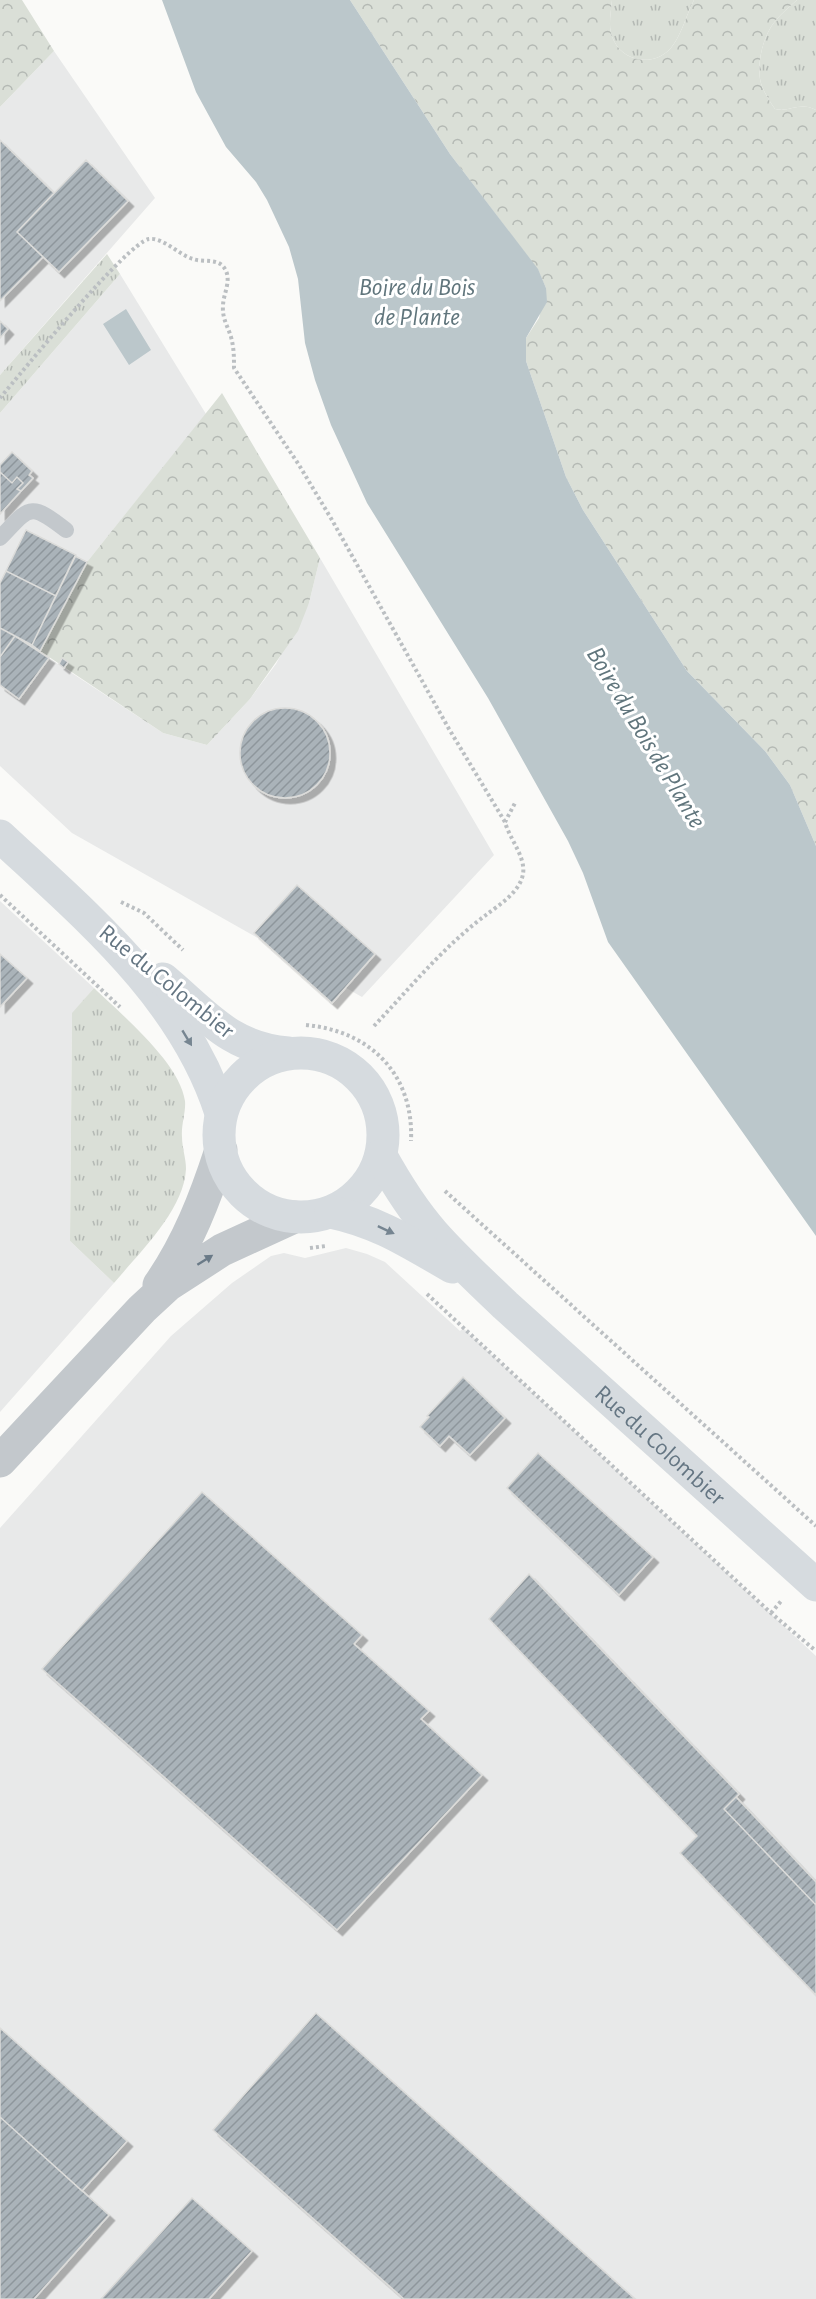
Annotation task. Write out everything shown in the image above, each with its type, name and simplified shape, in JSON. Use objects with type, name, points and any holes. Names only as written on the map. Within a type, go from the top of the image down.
[{"type":"main road","name":"Rue du Colombier","points":[[0,836],[82,913],[134,967],[177,1023],[211,1081],[221,1113]]},
{"type":"main road","name":"Rue du Colombier","points":[[82,913],[225,1033],[259,1048],[294,1038]]},
{"type":"main road","points":[[294,1038],[313,1053],[337,1060],[357,1074],[373,1093],[382,1116],[384,1141],[379,1165],[366,1185],[350,1202],[331,1212],[309,1218],[266,1210],[247,1197],[232,1180],[222,1159],[218,1136],[221,1113],[230,1092],[244,1074],[294,1038]]},
{"type":"main road","name":"Rue du Colombier","points":[[381,1156],[400,1189],[431,1231],[505,1305],[816,1585]]},
{"type":"main road","name":"Rue du Colombier","points":[[331,1212],[367,1221],[395,1233],[461,1273],[505,1305]]},
{"type":"street","points":[[142,1309],[189,1235],[203,1204],[221,1150]]},
{"type":"street","points":[[0,1461],[142,1309],[168,1285],[222,1250],[294,1217]]},
{"type":"lane","points":[[0,538],[25,512],[34,510],[44,513],[66,530]]},
{"type":"path","points":[[0,398],[115,266],[142,241],[150,238],[158,240],[188,258],[197,261],[213,261],[226,271],[228,279],[223,316],[234,352],[234,368],[327,510],[449,729],[505,822],[522,864],[523,874],[517,888],[507,899],[456,939],[374,1026]]},
{"type":"path","points":[[505,822],[515,803]]},
{"type":"path","points":[[0,896],[128,1015]]},
{"type":"path","points":[[82,913],[122,902],[144,913],[185,953]]},
{"type":"path","points":[[294,1038],[322,1026],[364,1042],[381,1056],[393,1071],[409,1107],[411,1143]]},
{"type":"path","points":[[441,1188],[816,1526]]},
{"type":"path","points":[[302,1249],[329,1245]]},
{"type":"path","points":[[422,1289],[771,1613],[816,1651]]},
{"type":"shaded area","points":[[54,51],[155,198],[0,375],[0,107]]},
{"type":"shaded area","points":[[120,274],[206,414],[87,562],[49,658],[163,733],[207,745],[250,699],[276,664],[309,603],[320,558],[494,855],[362,997],[72,833],[0,766],[0,413]]},
{"type":"shaded area","points":[[0,901],[94,988],[72,1014],[70,1241],[114,1283],[0,1412]]},
{"type":"shaded area","points":[[346,1248],[385,1262],[460,1331],[463,1328],[816,1656],[816,2299],[0,2299],[0,1528],[171,1336],[232,1283],[271,1256],[284,1253],[305,1258]]},
{"type":"green space","points":[[0,0],[22,0],[54,51],[0,107]]},
{"type":"green space","points":[[350,0],[612,0],[610,26],[614,41],[625,54],[647,60],[662,55],[673,45],[694,0],[797,0],[778,17],[768,32],[759,72],[762,87],[775,109],[805,106],[816,110],[816,846],[790,785],[765,751],[687,671],[583,510],[566,477],[526,361],[526,338],[539,318],[546,288],[538,270],[450,154]]},
{"type":"green space","points":[[612,0],[694,0],[673,45],[662,55],[647,60],[625,54],[614,41],[610,26]]},
{"type":"green space","points":[[797,0],[816,0],[816,110],[805,106],[775,109],[760,79],[761,56],[768,32],[778,17]]},
{"type":"green space","points":[[107,254],[120,274],[0,413],[0,375]]},
{"type":"green space","points":[[222,393],[320,558],[309,603],[298,631],[250,699],[207,745],[163,733],[40,651],[87,562]]},
{"type":"green space","points":[[94,988],[161,1055],[181,1086],[185,1101],[182,1141],[186,1169],[178,1200],[159,1230],[114,1283],[70,1241],[72,1013]]},
{"type":"water","name":"Boire du Bois de Plante","points":[[162,0],[350,0],[450,154],[538,269],[546,288],[547,302],[526,338],[526,361],[566,477],[583,510],[687,671],[765,751],[790,785],[816,846],[816,1236],[608,942],[583,873],[568,841],[488,698],[367,503],[331,425],[315,380],[305,343],[298,279],[289,247],[267,200],[256,182],[226,147],[196,92]]},
{"type":"water","points":[[126,309],[151,350],[129,365],[103,324]]},
{"type":"building","points":[[0,140],[54,193],[17,232],[43,257],[0,301]]},
{"type":"building","points":[[86,160],[128,201],[59,272],[17,232]]},
{"type":"building","points":[[0,321],[8,329],[0,338]]},
{"type":"building","points":[[12,452],[32,471],[29,475],[33,478],[21,491],[17,489],[23,483],[17,477],[12,483],[0,472],[0,465]]},
{"type":"building","points":[[0,472],[12,483],[17,477],[23,483],[17,489],[21,491],[0,514]]},
{"type":"building","points":[[26,530],[76,555],[56,596],[6,571]]},
{"type":"building","points":[[75,556],[87,562],[40,651],[32,645]]},
{"type":"building","points":[[6,571],[56,596],[32,645],[0,628],[0,583]]},
{"type":"building","points":[[0,628],[15,636],[0,657]]},
{"type":"building","points":[[15,636],[49,658],[19,699],[0,685],[0,657]]},
{"type":"building","points":[[62,658],[68,662],[64,668],[59,664]]},
{"type":"building","points":[[285,708],[302,712],[317,721],[326,736],[330,753],[326,770],[317,785],[302,794],[285,798],[268,794],[253,785],[244,770],[240,753],[244,736],[253,721],[268,712]]},
{"type":"building","points":[[297,885],[375,954],[332,1003],[254,933]]},
{"type":"building","points":[[0,954],[27,978],[0,1007]]},
{"type":"building","points":[[463,1377],[505,1418],[470,1455],[449,1436],[440,1446],[420,1427],[429,1417],[427,1416]]},
{"type":"building","points":[[538,1453],[653,1557],[619,1595],[507,1488]]},
{"type":"building","points":[[202,1492],[362,1635],[354,1644],[429,1711],[421,1719],[482,1775],[337,1930],[42,1669]]},
{"type":"building","points":[[529,1574],[739,1794],[724,1809],[816,1905],[816,1995],[680,1853],[697,1836],[489,1619]]},
{"type":"building","points":[[736,1797],[816,1882],[816,1905],[724,1809]]},
{"type":"building","points":[[316,2013],[635,2299],[404,2299],[213,2130]]},
{"type":"building","points":[[0,2028],[127,2141],[82,2191],[0,2117]]},
{"type":"building","points":[[0,2117],[109,2215],[34,2299],[0,2299]]},
{"type":"building","points":[[192,2198],[252,2251],[209,2299],[101,2299]]}]
